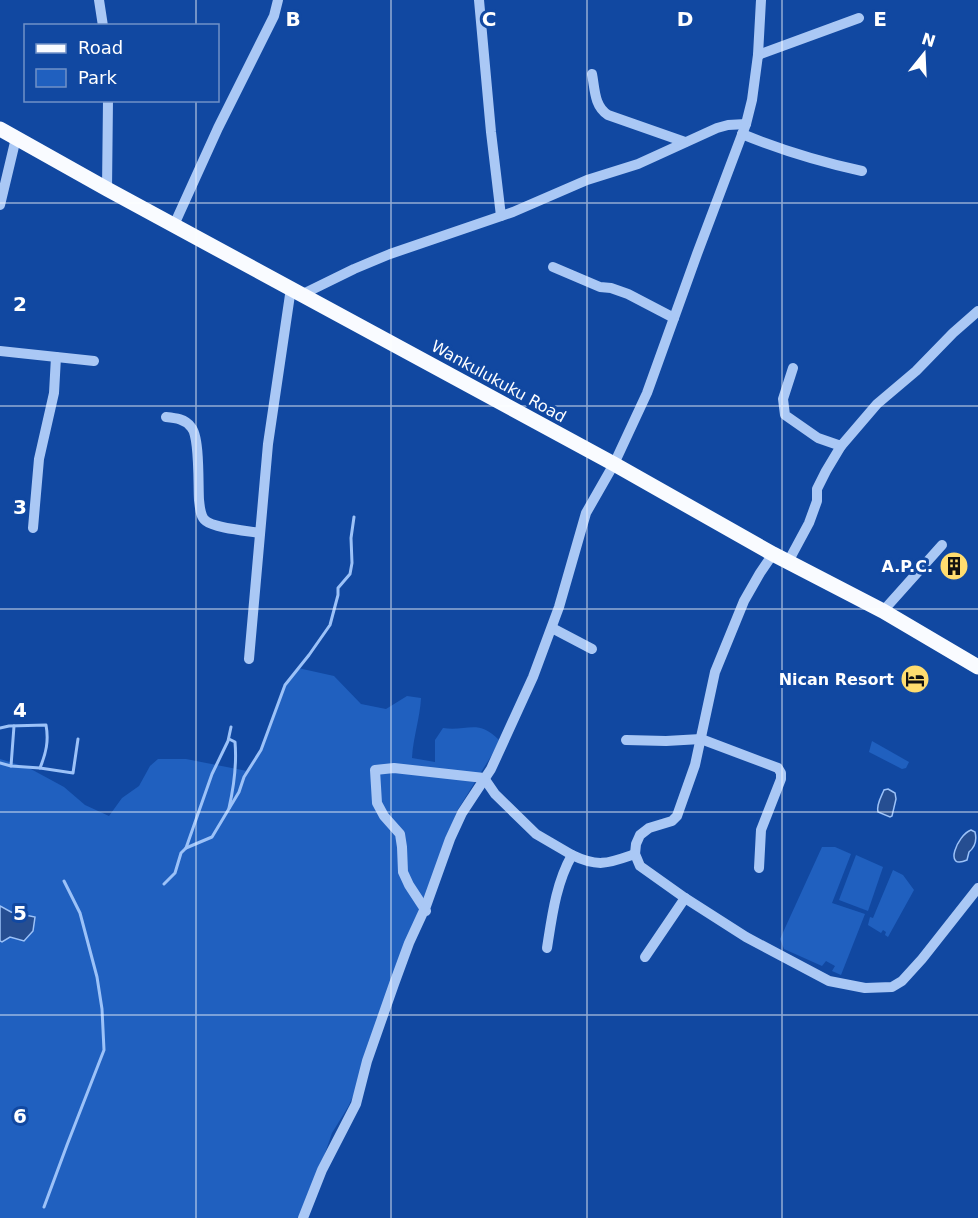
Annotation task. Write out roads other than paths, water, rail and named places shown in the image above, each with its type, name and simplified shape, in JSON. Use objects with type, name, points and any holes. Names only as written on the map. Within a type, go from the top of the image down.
[{"type":"main road","name":"Wankulukuku Road","points":[[0,129],[614,464],[773,554],[883,611],[978,668]]},
{"type":"street","points":[[99,0],[102,24]]},
{"type":"street","points":[[174,225],[218,128],[274,16],[278,0]]},
{"type":"street","points":[[479,0],[501,216]]},
{"type":"street","points":[[303,1218],[322,1170],[356,1104],[373,1042],[409,943],[426,912],[450,839],[462,813],[491,769],[533,677],[560,607],[586,513],[614,464],[647,393],[744,129],[752,100],[758,55],[761,0]]},
{"type":"street","points":[[758,55],[859,18]]},
{"type":"street","points":[[592,74],[600,108],[604,112],[685,142]]},
{"type":"street","points":[[107,189],[108,102]]},
{"type":"street","points":[[249,659],[268,444],[297,291],[390,254],[501,216],[587,180],[638,164],[728,125],[744,129],[772,147],[862,171]]},
{"type":"street","points":[[0,205],[16,138]]},
{"type":"street","points":[[553,267],[600,287],[628,294],[674,318]]},
{"type":"street","points":[[788,562],[809,523],[822,480],[841,446],[877,404],[916,371],[978,311]]},
{"type":"street","points":[[0,351],[94,361]]},
{"type":"street","points":[[33,528],[39,459],[54,393],[56,357]]},
{"type":"street","points":[[793,368],[783,399],[785,415],[818,438],[841,446]]},
{"type":"street","points":[[166,417],[182,420],[190,426],[196,436],[202,517],[213,525],[260,533]]},
{"type":"street","points":[[883,611],[942,545]]},
{"type":"street","points":[[773,554],[744,601],[715,672],[695,765],[677,816],[672,821],[643,831],[636,844],[635,854],[640,866],[746,937],[829,981],[865,988],[892,987],[902,981],[978,888]]},
{"type":"street","points":[[552,627],[592,649]]},
{"type":"street","points":[[626,740],[701,739],[776,766],[782,773],[761,830],[759,868]]},
{"type":"street","points":[[426,912],[403,872],[400,834],[384,816],[377,803],[375,770],[394,768],[484,778],[495,794],[536,834],[572,855],[595,863],[604,863],[635,854]]},
{"type":"street","points":[[547,948],[556,896],[572,855]]},
{"type":"street","points":[[645,957],[685,898]]},
{"type":"waterway","points":[[186,848],[212,837],[261,750],[285,685],[330,625],[338,588],[350,574],[354,517]]},
{"type":"waterway","points":[[0,728],[46,725],[46,747],[40,768]]},
{"type":"waterway","points":[[11,766],[14,726]]},
{"type":"waterway","points":[[164,884],[175,873],[181,853],[186,848],[212,774],[228,741],[231,727]]},
{"type":"waterway","points":[[0,763],[73,773],[78,739]]},
{"type":"waterway","points":[[229,739],[235,742],[236,759],[229,808]]},
{"type":"waterway","points":[[44,1207],[104,1050],[102,1009],[97,977],[80,913],[64,881]]},
{"type":"place","name":"A.P.C.","points":[[954,566]]},
{"type":"place","name":"Nican Resort","points":[[915,679]]}]
